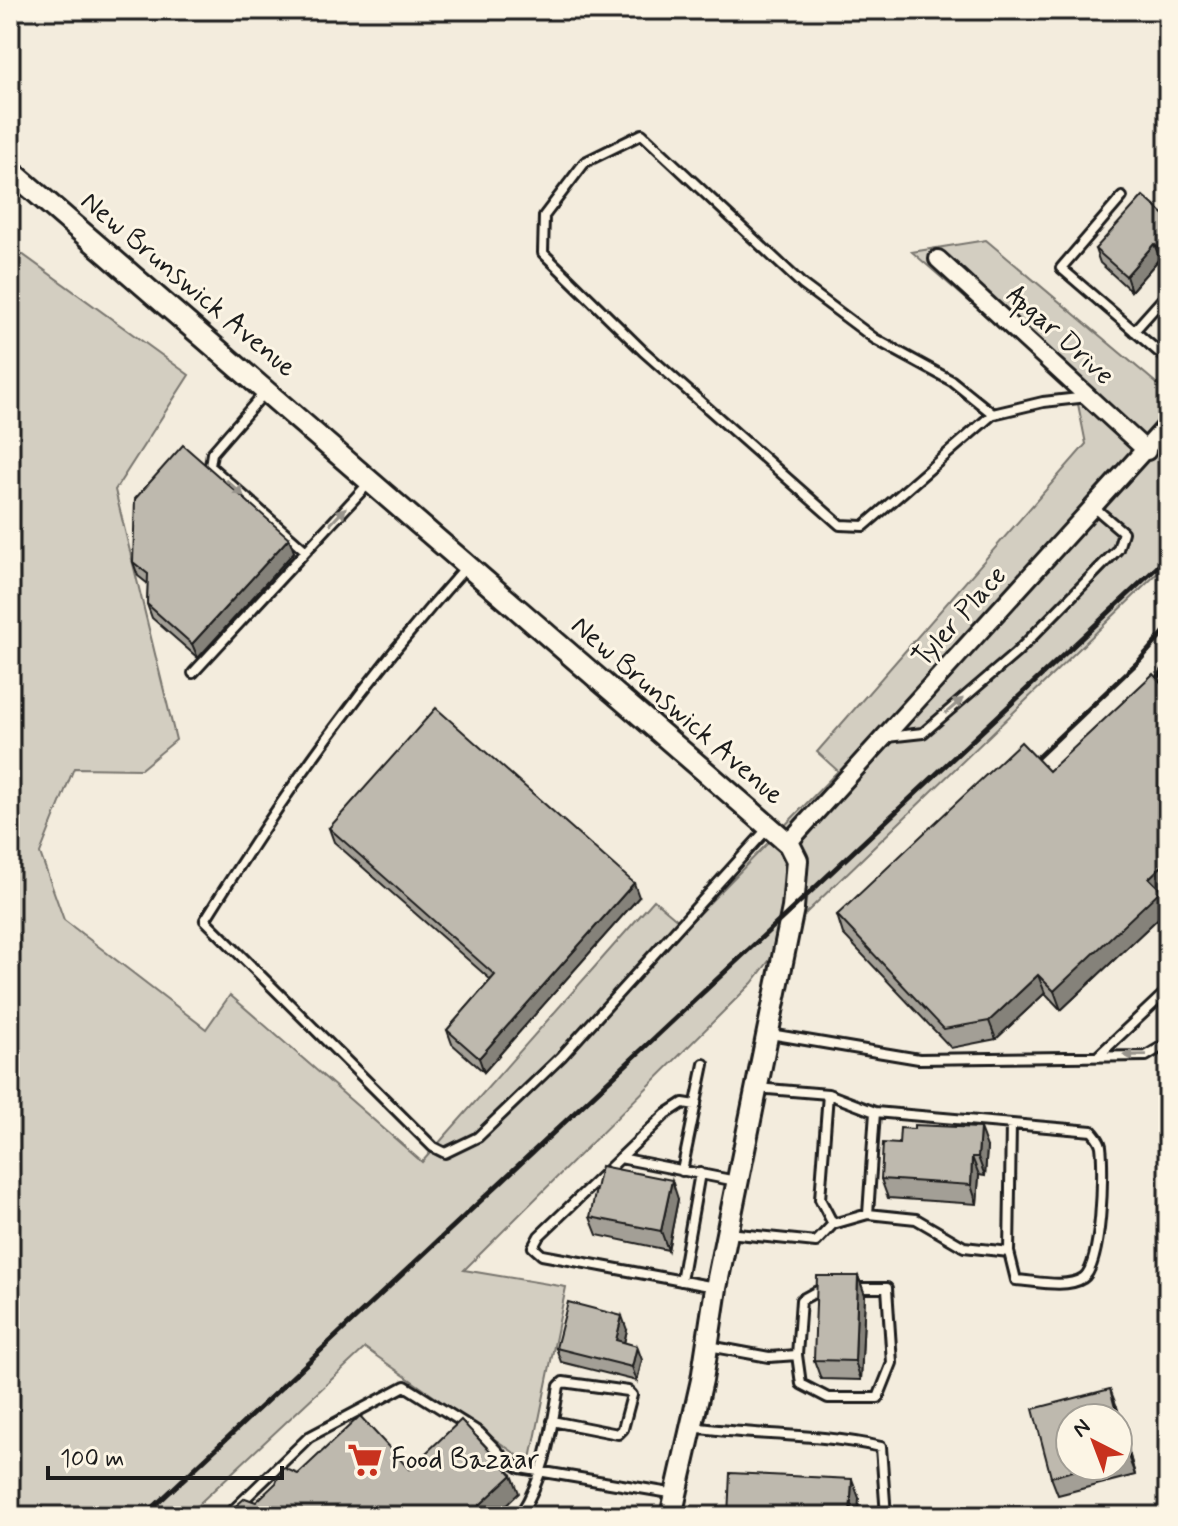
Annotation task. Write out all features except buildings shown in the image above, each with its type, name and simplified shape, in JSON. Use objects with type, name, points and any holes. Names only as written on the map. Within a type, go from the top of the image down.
[{"type":"street","name":"New Brunswick Avenue","points":[[10,170],[268,390],[466,566],[788,843],[797,860],[793,908],[769,1034],[671,1516]]},
{"type":"street","name":"Apgar Drive","points":[[938,259],[1147,451]]},
{"type":"street","name":"Tyler Place","points":[[788,843],[1147,451],[1168,424]]},
{"type":"lane","points":[[993,414],[952,381],[875,339],[803,285],[749,239],[642,134],[585,162],[544,216],[543,253],[643,351],[840,525],[864,526],[993,414],[1043,402],[1089,397]]},
{"type":"lane","points":[[1122,197],[1061,268],[1168,360]]},
{"type":"lane","points":[[1134,331],[1168,293]]},
{"type":"lane","points":[[268,390],[212,453],[210,466],[306,551]]},
{"type":"lane","points":[[193,673],[371,480]]},
{"type":"lane","points":[[886,737],[923,733],[1016,653],[1118,549],[1123,532],[1095,508]]},
{"type":"lane","points":[[466,566],[401,639],[281,798],[205,920],[433,1147],[445,1153],[478,1137],[561,1057],[769,827]]},
{"type":"lane","points":[[1099,1055],[1168,990]]},
{"type":"lane","points":[[769,1034],[919,1059],[1146,1056],[1168,1043]]},
{"type":"lane","points":[[682,1171],[704,1064]]},
{"type":"lane","points":[[756,1088],[828,1094],[875,1112],[1092,1131],[1101,1146],[1098,1245],[1094,1263],[1085,1277],[1070,1283],[1016,1280],[1009,1252],[1011,1124]]},
{"type":"lane","points":[[828,1094],[820,1199],[833,1224]]},
{"type":"lane","points":[[696,1105],[683,1103],[674,1108],[539,1236],[534,1251],[716,1288]]},
{"type":"lane","points":[[868,1214],[875,1112]]},
{"type":"lane","points":[[620,1158],[737,1181]]},
{"type":"lane","points":[[681,1281],[700,1173]]},
{"type":"lane","points":[[727,1233],[816,1242],[833,1224],[868,1214],[916,1219],[964,1247],[1009,1252]]},
{"type":"lane","points":[[834,1288],[820,1288],[801,1300],[797,1355],[801,1384],[828,1398],[878,1398],[892,1363],[887,1288],[847,1288]]},
{"type":"lane","points":[[708,1346],[769,1357],[797,1355]]},
{"type":"lane","points":[[521,1515],[542,1473],[552,1421],[563,1382],[628,1391],[632,1395],[623,1429],[618,1434],[552,1421]]},
{"type":"lane","points":[[227,1516],[309,1437],[405,1386],[480,1433],[506,1460],[520,1468],[676,1494]]},
{"type":"lane","points":[[691,1427],[745,1435],[844,1439],[881,1447],[886,1516]]},
{"type":"shaded area","points":[[986,240],[1168,393],[1168,563],[807,912],[752,983],[464,1270],[566,1287],[530,1464],[365,1348],[186,1516],[10,1516],[10,270],[22,254],[189,375],[115,490],[176,740],[141,769],[74,768],[40,853],[64,920],[206,1029],[230,995],[422,1162],[654,900],[686,927],[838,771],[817,752],[1086,444],[1076,394],[912,252]]},
{"type":"railway","points":[[144,1516],[1168,557]]},
{"type":"railway","points":[[1020,774],[1139,661],[1168,628]]},
{"type":"railway","points":[[1146,696],[1168,663]]},
{"type":"place","name":"Food Bazaar","points":[[365,1460]]}]
